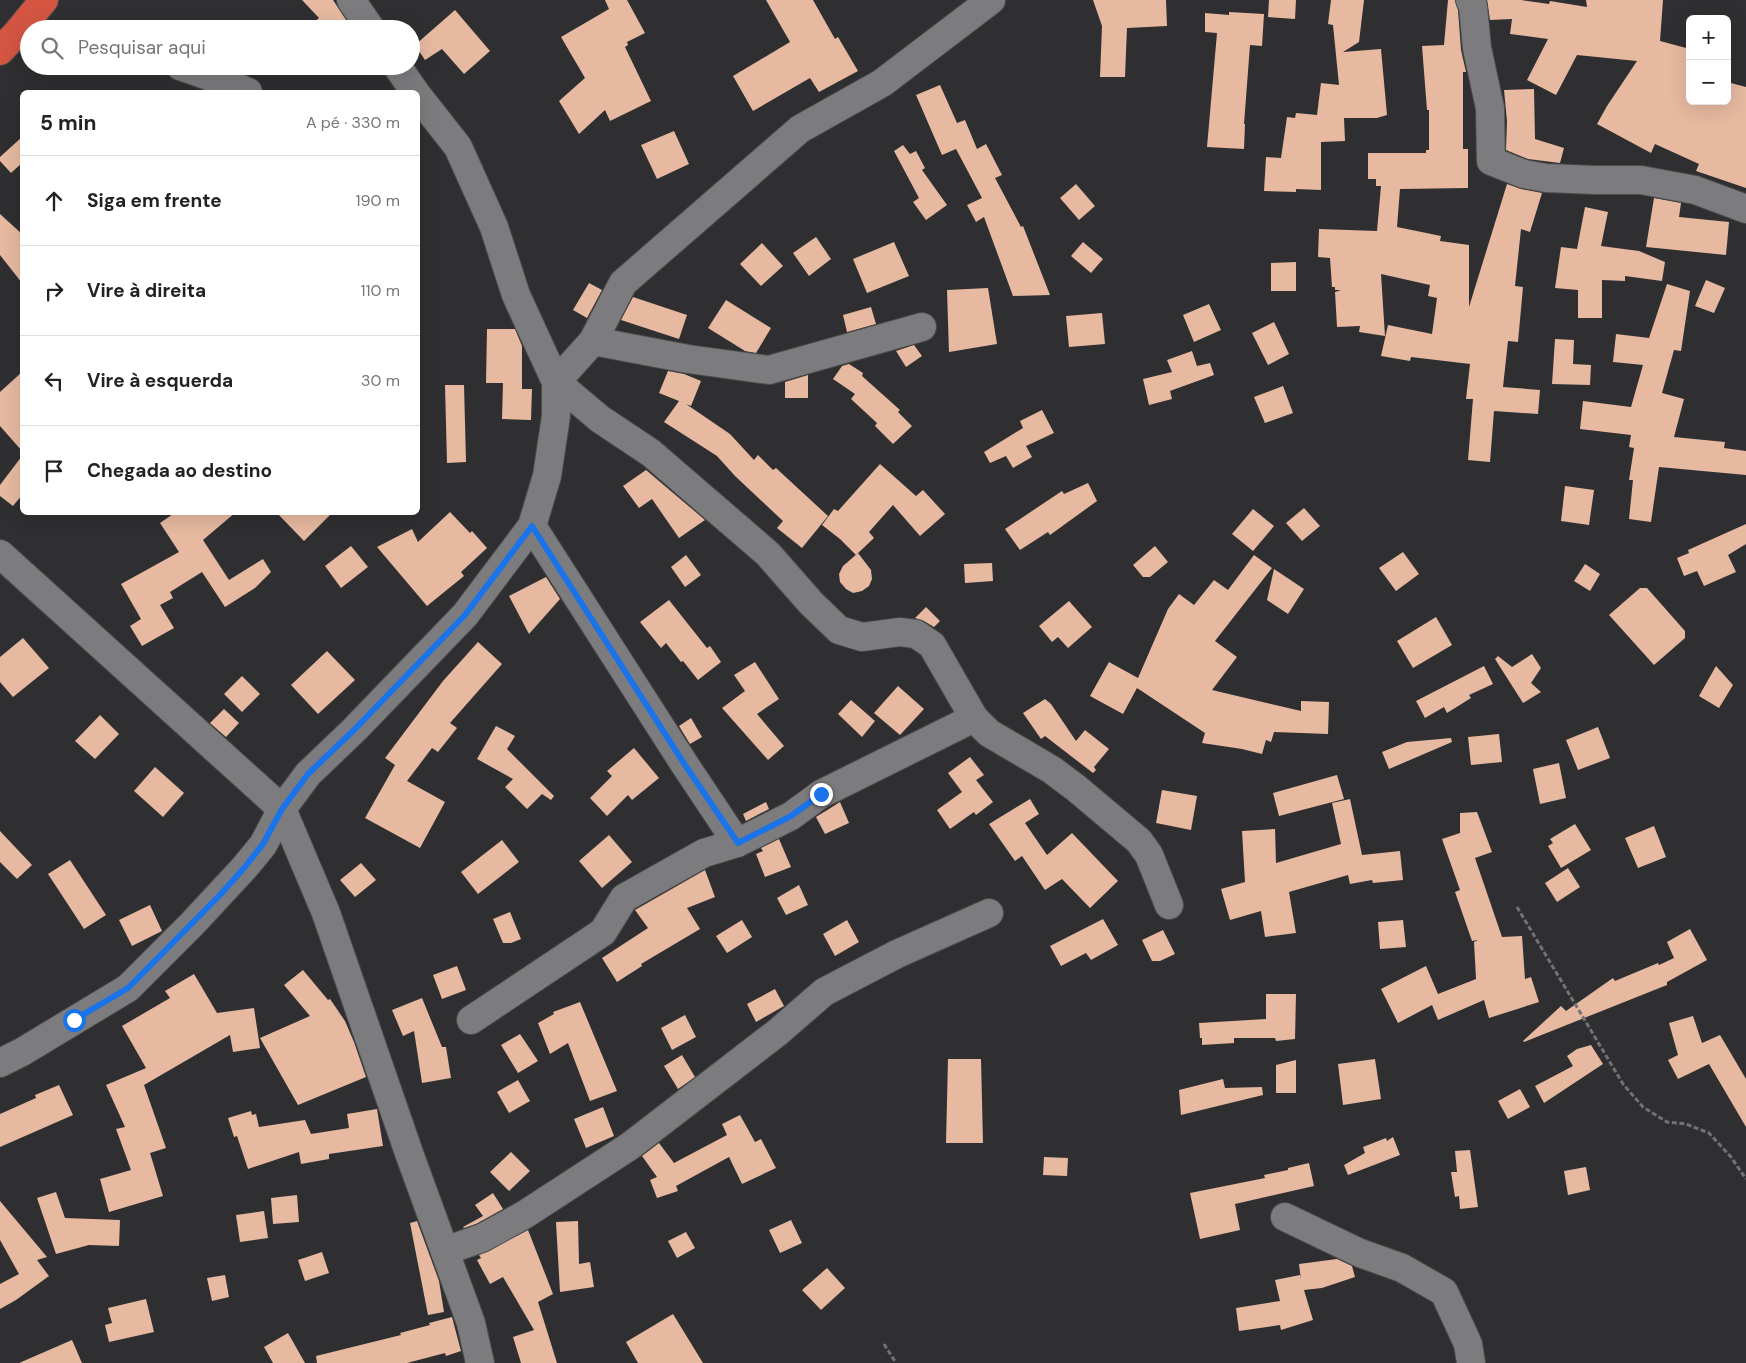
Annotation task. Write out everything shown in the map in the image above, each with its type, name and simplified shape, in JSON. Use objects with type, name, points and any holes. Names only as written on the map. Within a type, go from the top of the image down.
[{"type":"highway","points":[[30,20],[44,0]]},
{"type":"street","points":[[351,0],[365,20]]},
{"type":"street","points":[[556,382],[593,341],[623,283],[800,129],[882,83],[991,0]]},
{"type":"street","points":[[1470,0],[1473,6],[1477,48],[1490,108],[1491,161],[1524,174],[1546,178],[1641,180],[1695,190],[1746,209]]},
{"type":"street","points":[[206,75],[244,90]]},
{"type":"street","points":[[402,75],[411,90]]},
{"type":"street","points":[[0,1064],[128,988],[192,924],[244,868],[263,844],[282,809],[308,774],[355,729],[465,615],[532,526],[547,476],[556,416],[556,382],[516,295],[494,227],[458,147],[420,104]]},
{"type":"street","points":[[593,341],[688,359],[769,370],[922,327]]},
{"type":"street","points":[[556,382],[600,419],[651,453],[768,554],[811,603],[839,630],[862,637],[900,632],[916,634],[932,645],[974,718],[990,733],[1052,770],[1076,788],[1139,842],[1149,855],[1169,905]]},
{"type":"street","points":[[532,526],[685,765],[738,843]]},
{"type":"street","points":[[0,554],[282,809],[326,914],[471,1323],[480,1363]]},
{"type":"street","points":[[471,1020],[603,932],[624,898],[704,853],[738,843],[791,816],[821,794],[974,718]]},
{"type":"street","points":[[445,1251],[482,1238],[524,1215],[630,1146],[750,1054],[824,992],[897,954],[989,913]]},
{"type":"street","points":[[1285,1217],[1360,1252],[1402,1268],[1444,1292],[1468,1344],[1471,1363]]},
{"type":"path","points":[[1516,907],[1623,1084],[1642,1107],[1667,1122],[1686,1124],[1708,1133],[1730,1156],[1746,1179]]},
{"type":"path","points":[[884,1344],[896,1363]]},
{"type":"building","points":[[302,0],[333,0],[346,20],[317,20],[319,18]]},
{"type":"building","points":[[605,0],[627,0],[645,33],[627,42],[628,45],[625,47],[651,101],[610,121],[605,110],[579,134],[559,101],[585,78],[561,37],[609,9]]},
{"type":"building","points":[[766,0],[813,0],[835,39],[838,37],[858,71],[819,92],[810,78],[753,111],[733,76],[790,42]]},
{"type":"building","points":[[1093,0],[1166,0],[1167,26],[1127,28],[1125,77],[1100,77],[1102,26]]},
{"type":"building","points":[[1269,0],[1296,0],[1295,19],[1268,17]]},
{"type":"building","points":[[1331,0],[1364,0],[1359,42],[1343,52],[1381,49],[1387,115],[1377,118],[1344,118],[1345,141],[1321,142],[1321,190],[1296,189],[1296,192],[1264,191],[1266,157],[1281,158],[1287,117],[1295,118],[1296,113],[1317,115],[1321,83],[1339,85],[1333,25],[1328,24]]},
{"type":"building","points":[[1448,0],[1455,0],[1458,10],[1461,50],[1466,72],[1463,72],[1463,149],[1468,149],[1468,188],[1400,189],[1397,227],[1441,236],[1440,241],[1469,245],[1469,307],[1507,184],[1542,193],[1530,232],[1521,229],[1515,286],[1523,287],[1518,342],[1508,341],[1503,387],[1540,390],[1538,414],[1494,411],[1490,462],[1468,460],[1473,399],[1466,399],[1470,364],[1411,357],[1410,361],[1381,356],[1388,325],[1432,334],[1437,298],[1428,296],[1430,285],[1381,274],[1385,336],[1359,332],[1360,326],[1337,327],[1335,292],[1341,290],[1335,290],[1335,287],[1332,287],[1330,258],[1318,257],[1319,229],[1377,231],[1381,186],[1376,186],[1376,179],[1368,179],[1368,153],[1426,153],[1426,150],[1429,150],[1429,110],[1427,110],[1422,46],[1444,45]]},
{"type":"building","points":[[1487,0],[1521,0],[1549,4],[1550,1],[1587,7],[1586,0],[1663,0],[1660,41],[1686,48],[1686,105],[1731,105],[1731,83],[1746,87],[1746,188],[1696,171],[1699,164],[1655,144],[1651,153],[1597,124],[1637,61],[1577,55],[1556,95],[1527,80],[1548,39],[1510,34],[1512,19],[1490,20]]},
{"type":"building","points":[[455,10],[490,51],[464,74],[442,49],[425,60],[420,52],[420,41]]},
{"type":"building","points":[[1229,12],[1264,14],[1262,46],[1250,45],[1244,149],[1207,147],[1217,33],[1205,32],[1205,13],[1229,15]]},
{"type":"building","points":[[940,85],[957,123],[965,120],[977,149],[986,144],[1002,175],[995,178],[1021,227],[1023,226],[1050,295],[1013,296],[984,217],[976,222],[967,205],[982,198],[956,149],[942,155],[916,95]]},
{"type":"building","points":[[1534,89],[1535,139],[1564,148],[1560,163],[1528,159],[1506,150],[1507,121],[1504,90]]},
{"type":"building","points":[[674,131],[689,164],[657,179],[641,145]]},
{"type":"building","points":[[20,139],[20,165],[11,173],[0,161],[0,157]]},
{"type":"building","points":[[903,145],[910,154],[916,151],[925,168],[922,170],[947,205],[926,220],[913,202],[919,198],[894,151]]},
{"type":"building","points":[[1076,184],[1095,206],[1079,220],[1060,198]]},
{"type":"building","points":[[1654,198],[1681,203],[1679,217],[1729,222],[1726,255],[1646,247]]},
{"type":"building","points":[[1585,207],[1608,212],[1601,246],[1639,251],[1665,262],[1662,281],[1625,276],[1625,281],[1602,280],[1602,318],[1578,318],[1578,290],[1555,288],[1561,247],[1577,249]]},
{"type":"building","points":[[0,214],[20,232],[20,280],[0,255]]},
{"type":"building","points":[[816,237],[831,259],[809,276],[793,253]]},
{"type":"building","points":[[894,242],[909,276],[867,293],[853,259]]},
{"type":"building","points":[[1083,242],[1103,259],[1091,273],[1071,256]]},
{"type":"building","points":[[762,243],[783,266],[761,286],[740,264]]},
{"type":"building","points":[[1296,262],[1296,291],[1271,291],[1271,263]]},
{"type":"building","points":[[1706,280],[1725,288],[1714,313],[1695,306]]},
{"type":"building","points":[[589,283],[602,290],[587,318],[573,310]]},
{"type":"building","points":[[1667,284],[1690,291],[1681,351],[1674,350],[1662,393],[1684,399],[1674,437],[1725,442],[1724,448],[1746,451],[1746,475],[1659,467],[1651,522],[1629,519],[1633,480],[1629,480],[1634,448],[1629,447],[1631,435],[1580,429],[1583,401],[1631,407],[1643,365],[1613,362],[1616,334],[1649,338]]},
{"type":"building","points":[[988,288],[997,344],[949,352],[947,290]]},
{"type":"building","points":[[633,297],[687,315],[679,339],[621,320]]},
{"type":"building","points":[[726,300],[771,328],[756,353],[745,351],[708,328]]},
{"type":"building","points":[[1209,304],[1221,330],[1194,342],[1183,315]]},
{"type":"building","points":[[871,307],[876,324],[847,332],[843,315]]},
{"type":"building","points":[[1102,313],[1105,344],[1069,347],[1066,316]]},
{"type":"building","points":[[1274,322],[1289,354],[1268,365],[1252,333]]},
{"type":"building","points":[[487,329],[515,329],[522,346],[522,389],[532,389],[531,420],[502,419],[503,383],[486,383]]},
{"type":"building","points":[[1555,339],[1574,340],[1573,364],[1591,365],[1590,385],[1552,384]]},
{"type":"building","points":[[914,345],[922,356],[906,367],[896,351]]},
{"type":"building","points":[[1192,351],[1197,366],[1210,363],[1214,375],[1170,391],[1172,399],[1149,405],[1143,379],[1172,372],[1167,360]]},
{"type":"building","points":[[849,364],[863,373],[862,376],[900,410],[898,412],[912,426],[893,444],[875,426],[877,423],[851,399],[855,394],[833,379],[842,366]]},
{"type":"building","points":[[668,371],[684,374],[701,381],[691,406],[686,404],[730,434],[754,460],[758,455],[773,470],[776,468],[828,516],[802,548],[777,528],[783,521],[735,476],[717,456],[664,422],[679,401],[659,393]]},
{"type":"building","points":[[20,374],[20,449],[0,426],[0,392]]},
{"type":"building","points":[[808,375],[808,398],[785,398],[785,382]]},
{"type":"building","points":[[445,385],[464,385],[466,462],[447,463]]},
{"type":"building","points":[[1283,386],[1293,413],[1265,423],[1254,397]]},
{"type":"building","points":[[1042,410],[1054,433],[1026,446],[1032,457],[1013,468],[1006,456],[990,463],[984,452],[1023,428],[1020,421]]},
{"type":"building","points":[[20,459],[20,497],[13,506],[0,496],[0,485]]},
{"type":"building","points":[[880,464],[916,496],[923,490],[945,514],[920,536],[893,505],[869,532],[874,538],[856,555],[822,525],[834,509],[838,511]]},
{"type":"building","points":[[646,470],[705,520],[679,538],[652,499],[639,508],[623,486]]},
{"type":"building","points":[[1088,483],[1097,501],[1050,535],[1048,532],[1020,550],[1005,529],[1062,491],[1064,494]]},
{"type":"building","points":[[1565,486],[1594,490],[1589,525],[1561,521]]},
{"type":"building","points":[[1304,508],[1320,526],[1302,541],[1286,523]]},
{"type":"building","points":[[1253,509],[1274,526],[1253,551],[1232,534]]},
{"type":"building","points":[[450,512],[470,533],[472,531],[487,548],[461,572],[464,576],[427,606],[377,547],[412,529],[418,542]]},
{"type":"building","points":[[172,515],[232,515],[203,540],[229,580],[263,559],[271,572],[255,588],[225,607],[202,572],[170,592],[173,598],[160,605],[174,628],[142,646],[130,626],[141,619],[121,584],[179,552],[160,523]]},
{"type":"building","points":[[279,515],[330,515],[304,541]]},
{"type":"building","points":[[1746,524],[1746,544],[1728,555],[1736,572],[1704,586],[1697,571],[1684,576],[1677,558],[1689,553],[1688,550]]},
{"type":"building","points":[[351,546],[368,567],[341,588],[325,566]]},
{"type":"building","points":[[1155,546],[1168,562],[1150,577],[1143,577],[1133,565]]},
{"type":"building","points":[[1403,552],[1419,574],[1396,591],[1379,568]]},
{"type":"building","points":[[858,553],[871,570],[872,579],[869,586],[862,591],[853,593],[840,582],[839,574],[843,566]]},
{"type":"building","points":[[686,555],[701,575],[685,587],[671,567]]},
{"type":"building","points":[[1254,555],[1272,568],[1215,641],[1237,657],[1212,690],[1301,711],[1301,701],[1329,702],[1328,734],[1274,732],[1271,742],[1266,740],[1262,754],[1202,743],[1205,733],[1137,688],[1123,714],[1090,696],[1109,662],[1138,678],[1168,609],[1179,594],[1194,605],[1214,580],[1228,590]]},
{"type":"building","points":[[992,563],[993,581],[965,583],[964,564]]},
{"type":"building","points":[[1585,564],[1600,574],[1590,591],[1574,581]]},
{"type":"building","points":[[1274,569],[1304,589],[1288,614],[1267,600]]},
{"type":"building","points":[[546,577],[560,599],[529,634],[509,596]]},
{"type":"building","points":[[1640,588],[1647,588],[1685,631],[1685,638],[1654,665],[1609,615]]},
{"type":"building","points":[[669,600],[707,648],[710,646],[721,662],[698,680],[666,643],[661,648],[640,622]]},
{"type":"building","points":[[1069,601],[1092,627],[1068,648],[1058,637],[1052,642],[1039,626]]},
{"type":"building","points":[[926,607],[940,621],[934,627],[915,618]]},
{"type":"building","points":[[1436,617],[1452,645],[1413,668],[1397,641]]},
{"type":"building","points":[[23,638],[49,668],[13,697],[0,682],[0,657]]},
{"type":"building","points":[[478,642],[502,664],[450,723],[457,728],[438,752],[432,748],[407,781],[445,802],[420,848],[365,818],[395,765],[385,758],[443,681]]},
{"type":"building","points":[[327,651],[355,680],[318,714],[291,685]]},
{"type":"building","points":[[1532,654],[1541,668],[1531,683],[1541,692],[1523,703],[1495,659],[1498,656],[1512,667]]},
{"type":"building","points":[[755,662],[779,699],[757,714],[784,746],[768,760],[722,708],[745,691],[734,675]]},
{"type":"building","points":[[1484,666],[1493,684],[1469,695],[1471,698],[1447,713],[1444,707],[1425,718],[1416,701]]},
{"type":"building","points":[[1716,666],[1733,685],[1719,708],[1699,696]]},
{"type":"building","points":[[242,676],[260,694],[242,712],[224,694]]},
{"type":"building","points":[[898,686],[924,709],[900,735],[874,713]]},
{"type":"building","points":[[1045,699],[1051,704],[1076,741],[1085,730],[1109,749],[1094,767],[1096,770],[1093,773],[1045,736],[1041,739],[1023,713]]},
{"type":"building","points":[[851,700],[875,721],[862,737],[838,714]]},
{"type":"building","points":[[224,709],[239,723],[226,737],[210,723]]},
{"type":"building","points":[[100,715],[119,734],[95,759],[75,741]]},
{"type":"building","points":[[691,718],[702,737],[690,744],[679,726]]},
{"type":"building","points":[[496,726],[515,736],[507,749],[554,796],[551,800],[542,794],[527,809],[505,787],[513,779],[477,759]]},
{"type":"building","points":[[1598,727],[1610,758],[1578,770],[1566,740]]},
{"type":"building","points":[[1499,734],[1502,762],[1471,765],[1468,737]]},
{"type":"building","points":[[1451,738],[1452,742],[1389,769],[1382,752],[1407,742]]},
{"type":"building","points":[[634,748],[659,778],[632,800],[628,795],[607,816],[590,798],[612,776],[607,771]]},
{"type":"building","points":[[970,757],[984,775],[976,780],[993,802],[976,815],[974,812],[950,829],[937,810],[962,792],[948,773]]},
{"type":"building","points":[[1559,763],[1566,798],[1540,804],[1533,769]]},
{"type":"building","points":[[155,767],[184,793],[163,817],[134,791]]},
{"type":"building","points":[[1337,775],[1344,799],[1279,816],[1273,793]]},
{"type":"building","points":[[1162,790],[1197,796],[1191,830],[1156,823]]},
{"type":"building","points":[[1030,799],[1039,814],[1025,823],[1047,855],[1072,833],[1118,881],[1090,908],[1062,879],[1045,890],[1022,856],[1015,861],[989,824]]},
{"type":"building","points":[[1350,799],[1362,855],[1400,851],[1403,880],[1373,883],[1372,880],[1350,884],[1348,875],[1289,892],[1296,933],[1265,937],[1261,911],[1230,920],[1221,889],[1245,882],[1242,831],[1275,829],[1276,863],[1341,844],[1332,803]]},
{"type":"building","points":[[766,802],[769,809],[746,821],[743,814]]},
{"type":"building","points":[[840,802],[849,823],[825,834],[816,817]]},
{"type":"building","points":[[1477,812],[1492,852],[1475,858],[1502,937],[1522,936],[1525,979],[1531,977],[1539,1002],[1489,1018],[1484,1000],[1438,1020],[1432,1005],[1398,1023],[1381,989],[1426,966],[1438,994],[1476,979],[1474,942],[1478,940],[1472,941],[1455,892],[1460,890],[1442,839],[1460,833],[1460,813]]},
{"type":"building","points":[[1575,824],[1591,850],[1561,868],[1548,846],[1553,843],[1550,839]]},
{"type":"building","points":[[1654,826],[1666,857],[1638,868],[1625,838]]},
{"type":"building","points":[[0,831],[32,865],[17,879],[0,862]]},
{"type":"building","points":[[609,835],[632,862],[602,888],[579,861]]},
{"type":"building","points":[[779,839],[791,867],[765,877],[756,854],[763,851],[761,848]]},
{"type":"building","points":[[502,840],[519,862],[478,894],[461,872]]},
{"type":"building","points":[[70,860],[106,915],[84,929],[48,874]]},
{"type":"building","points":[[361,863],[376,880],[355,897],[340,880]]},
{"type":"building","points":[[1568,868],[1580,887],[1557,902],[1545,883]]},
{"type":"building","points":[[705,870],[715,897],[687,908],[700,929],[641,964],[642,966],[617,982],[602,958],[648,928],[635,910]]},
{"type":"building","points":[[799,885],[808,905],[786,915],[777,898]]},
{"type":"building","points":[[150,905],[162,931],[132,946],[119,920]]},
{"type":"building","points":[[510,912],[521,939],[511,943],[503,943],[493,919]]},
{"type":"building","points":[[1103,919],[1118,945],[1091,960],[1086,953],[1061,966],[1050,946]]},
{"type":"building","points":[[742,920],[752,937],[727,953],[716,936]]},
{"type":"building","points":[[847,920],[859,942],[835,956],[823,934]]},
{"type":"building","points":[[1403,920],[1406,947],[1380,949],[1378,922]]},
{"type":"building","points":[[1690,929],[1707,960],[1667,982],[1667,985],[1523,1041],[1561,1006],[1566,1011],[1613,978],[1615,981],[1674,958],[1667,942]]},
{"type":"building","points":[[1163,930],[1175,954],[1160,961],[1152,961],[1142,940]]},
{"type":"building","points":[[457,966],[466,990],[442,999],[433,975]]},
{"type":"building","points":[[303,970],[328,1000],[330,999],[345,1021],[366,1077],[298,1105],[260,1038],[310,1016],[284,985]]},
{"type":"building","points":[[194,974],[217,1013],[254,1008],[260,1048],[233,1052],[230,1035],[144,1085],[166,1148],[150,1153],[163,1196],[109,1212],[100,1179],[131,1170],[116,1129],[125,1127],[106,1085],[146,1068],[122,1026],[170,998],[165,991]]},
{"type":"building","points":[[775,989],[784,1006],[756,1022],[747,1004]]},
{"type":"building","points":[[1266,994],[1296,994],[1295,1039],[1276,1041],[1275,1038],[1234,1038],[1234,1043],[1202,1045],[1199,1023],[1266,1019]]},
{"type":"building","points":[[422,998],[442,1047],[446,1047],[451,1078],[422,1083],[414,1031],[403,1036],[392,1010]]},
{"type":"building","points":[[580,1002],[617,1091],[590,1101],[568,1043],[550,1054],[538,1023],[554,1014],[553,1012]]},
{"type":"building","points":[[685,1015],[696,1037],[672,1050],[661,1028]]},
{"type":"building","points":[[1693,1016],[1702,1043],[1720,1035],[1746,1079],[1746,1127],[1709,1064],[1678,1079],[1668,1060],[1678,1055],[1669,1023]]},
{"type":"building","points":[[520,1034],[538,1061],[518,1073],[501,1045]]},
{"type":"building","points":[[1591,1045],[1603,1064],[1544,1103],[1535,1086],[1573,1066],[1567,1056],[1577,1049]]},
{"type":"building","points":[[682,1055],[695,1077],[678,1089],[664,1066]]},
{"type":"building","points":[[948,1059],[981,1059],[983,1143],[946,1143]]},
{"type":"building","points":[[1375,1059],[1381,1099],[1343,1105],[1338,1064]]},
{"type":"building","points":[[1296,1060],[1296,1093],[1276,1093],[1276,1065]]},
{"type":"building","points":[[1223,1079],[1225,1088],[1262,1087],[1263,1095],[1181,1115],[1179,1090]]},
{"type":"building","points":[[518,1080],[530,1101],[509,1113],[497,1092]]},
{"type":"building","points":[[59,1085],[73,1115],[0,1147],[0,1114],[36,1098],[35,1095]]},
{"type":"building","points":[[1520,1089],[1530,1107],[1508,1119],[1498,1101]]},
{"type":"building","points":[[603,1107],[614,1136],[586,1148],[574,1119]]},
{"type":"building","points":[[377,1109],[383,1146],[329,1154],[329,1159],[301,1164],[299,1152],[248,1169],[237,1136],[234,1137],[228,1118],[251,1111],[252,1115],[256,1114],[259,1127],[305,1120],[311,1134],[349,1128],[347,1114]]},
{"type":"building","points":[[740,1115],[755,1142],[761,1139],[776,1168],[742,1184],[729,1157],[676,1186],[678,1191],[657,1198],[650,1180],[657,1177],[642,1156],[659,1143],[674,1163],[727,1135],[722,1124]]},
{"type":"building","points":[[1393,1137],[1400,1155],[1348,1175],[1344,1165],[1365,1153],[1363,1147],[1386,1138],[1387,1141]]},
{"type":"building","points":[[1470,1150],[1478,1207],[1460,1209],[1459,1196],[1455,1197],[1451,1172],[1457,1172],[1455,1151]]},
{"type":"building","points":[[511,1152],[530,1171],[509,1191],[490,1172]]},
{"type":"building","points":[[1044,1157],[1068,1158],[1067,1176],[1043,1175]]},
{"type":"building","points":[[1309,1163],[1314,1186],[1235,1204],[1240,1230],[1200,1239],[1190,1193],[1265,1178],[1264,1175]]},
{"type":"building","points":[[1586,1167],[1590,1190],[1568,1195],[1564,1171]]},
{"type":"building","points":[[56,1192],[65,1218],[120,1220],[119,1246],[89,1245],[56,1254],[37,1198]]},
{"type":"building","points":[[493,1193],[503,1209],[476,1224],[464,1228],[483,1216],[475,1205]]},
{"type":"building","points":[[297,1195],[299,1222],[273,1224],[271,1198]]},
{"type":"building","points":[[0,1201],[47,1257],[37,1260],[49,1276],[0,1309],[0,1284],[19,1274],[0,1240]]},
{"type":"building","points":[[264,1211],[268,1238],[240,1242],[236,1215]]},
{"type":"building","points":[[791,1220],[802,1243],[780,1253],[769,1230]]},
{"type":"building","points":[[417,1221],[439,1281],[444,1312],[428,1315],[410,1223]]},
{"type":"building","points":[[578,1221],[579,1264],[590,1262],[594,1287],[560,1292],[556,1222]]},
{"type":"building","points":[[528,1230],[553,1294],[538,1302],[557,1363],[521,1363],[513,1337],[534,1330],[503,1277],[490,1284],[477,1260],[481,1258],[479,1255]]},
{"type":"building","points":[[686,1232],[695,1248],[677,1258],[668,1241]]},
{"type":"building","points":[[322,1252],[329,1273],[305,1281],[298,1260]]},
{"type":"building","points":[[1337,1259],[1352,1266],[1355,1277],[1322,1288],[1304,1290],[1313,1320],[1281,1330],[1280,1325],[1239,1331],[1236,1308],[1280,1301],[1275,1280],[1300,1275],[1301,1280],[1299,1264]]},
{"type":"building","points":[[827,1268],[845,1288],[821,1310],[802,1290]]},
{"type":"building","points":[[225,1275],[229,1297],[212,1301],[207,1278]]},
{"type":"building","points":[[146,1299],[154,1332],[109,1342],[105,1325],[112,1323],[108,1308]]},
{"type":"building","points":[[673,1314],[703,1363],[638,1363],[626,1342]]},
{"type":"building","points":[[452,1317],[461,1351],[446,1356],[445,1353],[407,1363],[317,1363],[316,1356],[401,1335],[400,1333]]},
{"type":"building","points":[[288,1333],[305,1363],[273,1363],[264,1347]]},
{"type":"building","points":[[72,1340],[82,1363],[19,1363]]},
{"type":"route","points":[[74,1020],[128,988],[220,895],[263,844],[282,809],[308,774],[355,729],[465,615],[532,526],[685,765],[738,843],[791,816],[821,794]]}]
